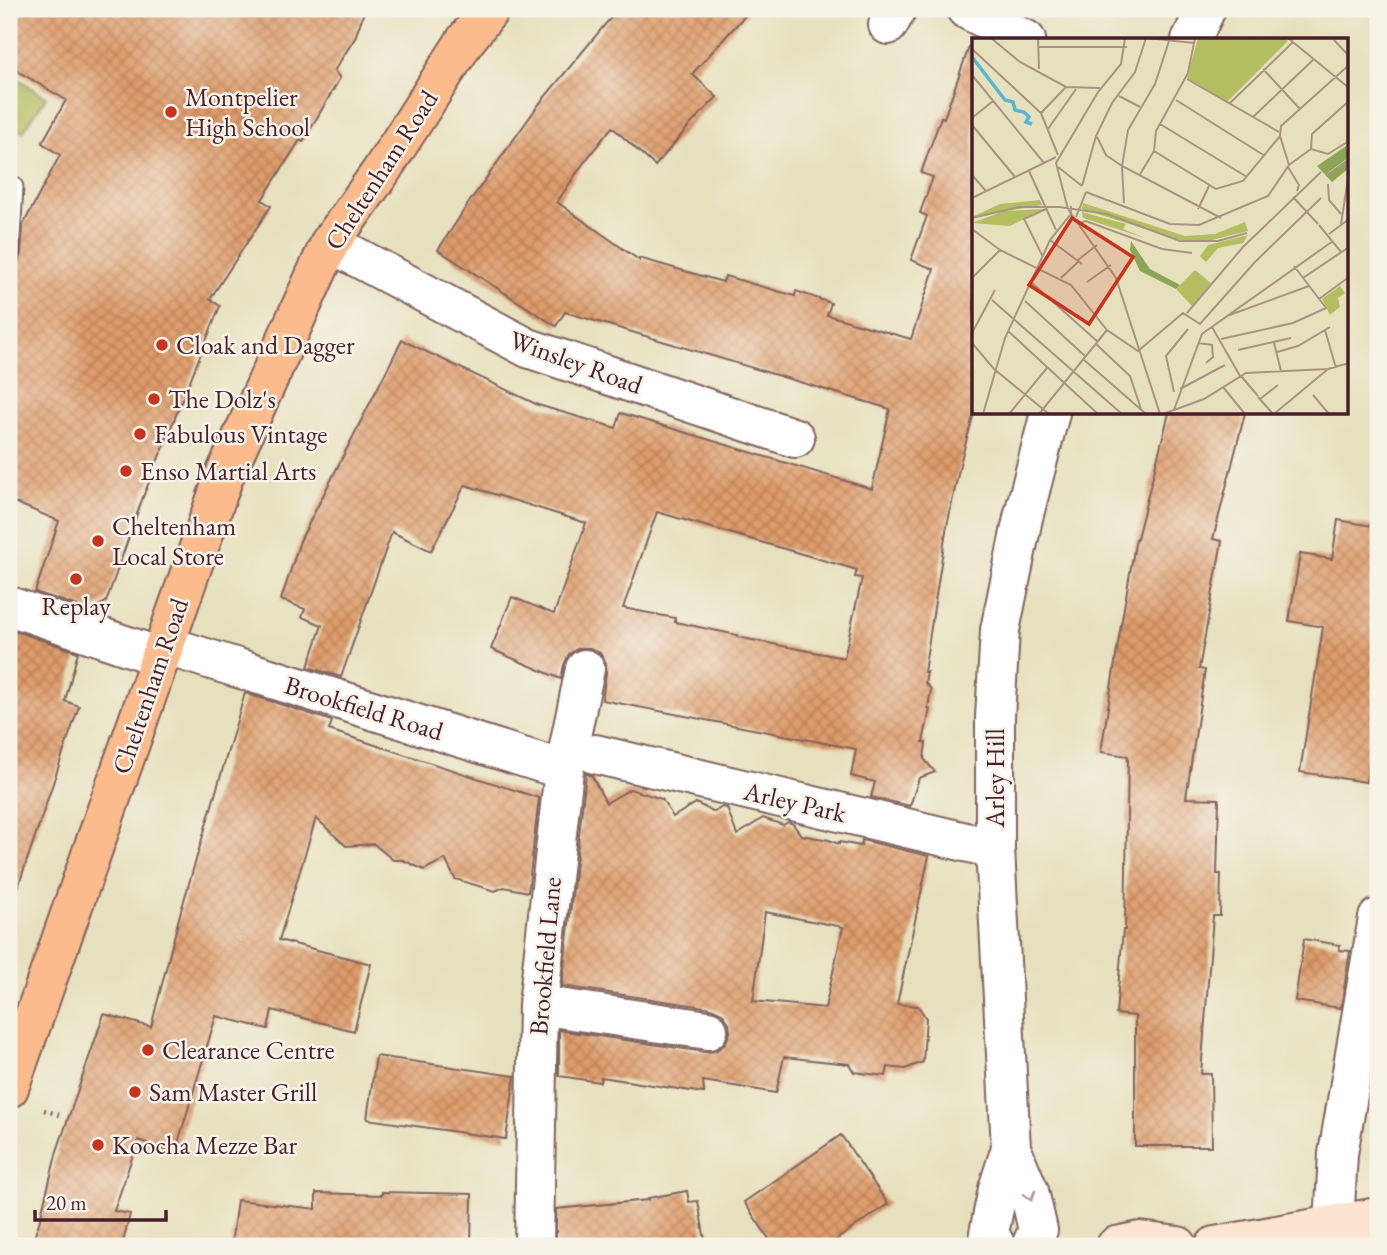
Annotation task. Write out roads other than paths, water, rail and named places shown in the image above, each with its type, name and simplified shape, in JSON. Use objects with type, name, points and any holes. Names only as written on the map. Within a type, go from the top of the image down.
[{"type":"main road","name":"Cheltenham Road","points":[[9,1088],[223,479],[330,243],[380,173],[465,41],[490,9]]},
{"type":"street","points":[[965,9],[1022,38]]},
{"type":"street","points":[[1192,38],[1206,9]]},
{"type":"street","name":"Winsley Road","points":[[330,243],[528,348],[795,438]]},
{"type":"street","name":"Arley Hill","points":[[996,1246],[989,1233],[1011,1148],[995,849],[995,717],[1000,630],[1023,518],[1049,415]]},
{"type":"street","name":"Brookfield Road","points":[[9,606],[162,651],[579,762]]},
{"type":"street","name":"Brookfield Lane","points":[[534,1246],[538,1005],[579,762],[585,669]]},
{"type":"street","name":"Arley Park","points":[[579,762],[995,849]]},
{"type":"street","points":[[1334,1224],[1338,1154],[1378,918]]},
{"type":"street","points":[[538,1005],[708,1031]]},
{"type":"street","name":"Arley Hill","points":[[1011,1148],[1029,1191],[1038,1230],[1031,1246]]},
{"type":"street","points":[[1214,1246],[1378,1217]]},
{"type":"street","points":[[1116,1246],[1140,1241],[1178,1246]]},
{"type":"lane","points":[[9,253],[13,187]]},
{"type":"place","name":"Montpelier High School","points":[[171,112]]},
{"type":"place","name":"Cloak and Dagger","points":[[162,345]]},
{"type":"place","name":"The Dolz's","points":[[154,399]]},
{"type":"place","name":"Fabulous Vintage","points":[[140,434]]},
{"type":"place","name":"Enso Martial Arts","points":[[126,471]]},
{"type":"place","name":"Cheltenham Local Store","points":[[98,541]]},
{"type":"place","name":"Replay","points":[[76,579]]},
{"type":"place","name":"Clearance Centre","points":[[148,1050]]},
{"type":"place","name":"Sam Master Grill","points":[[135,1092]]},
{"type":"place","name":"Koocha Mezze Bar","points":[[98,1145]]}]
